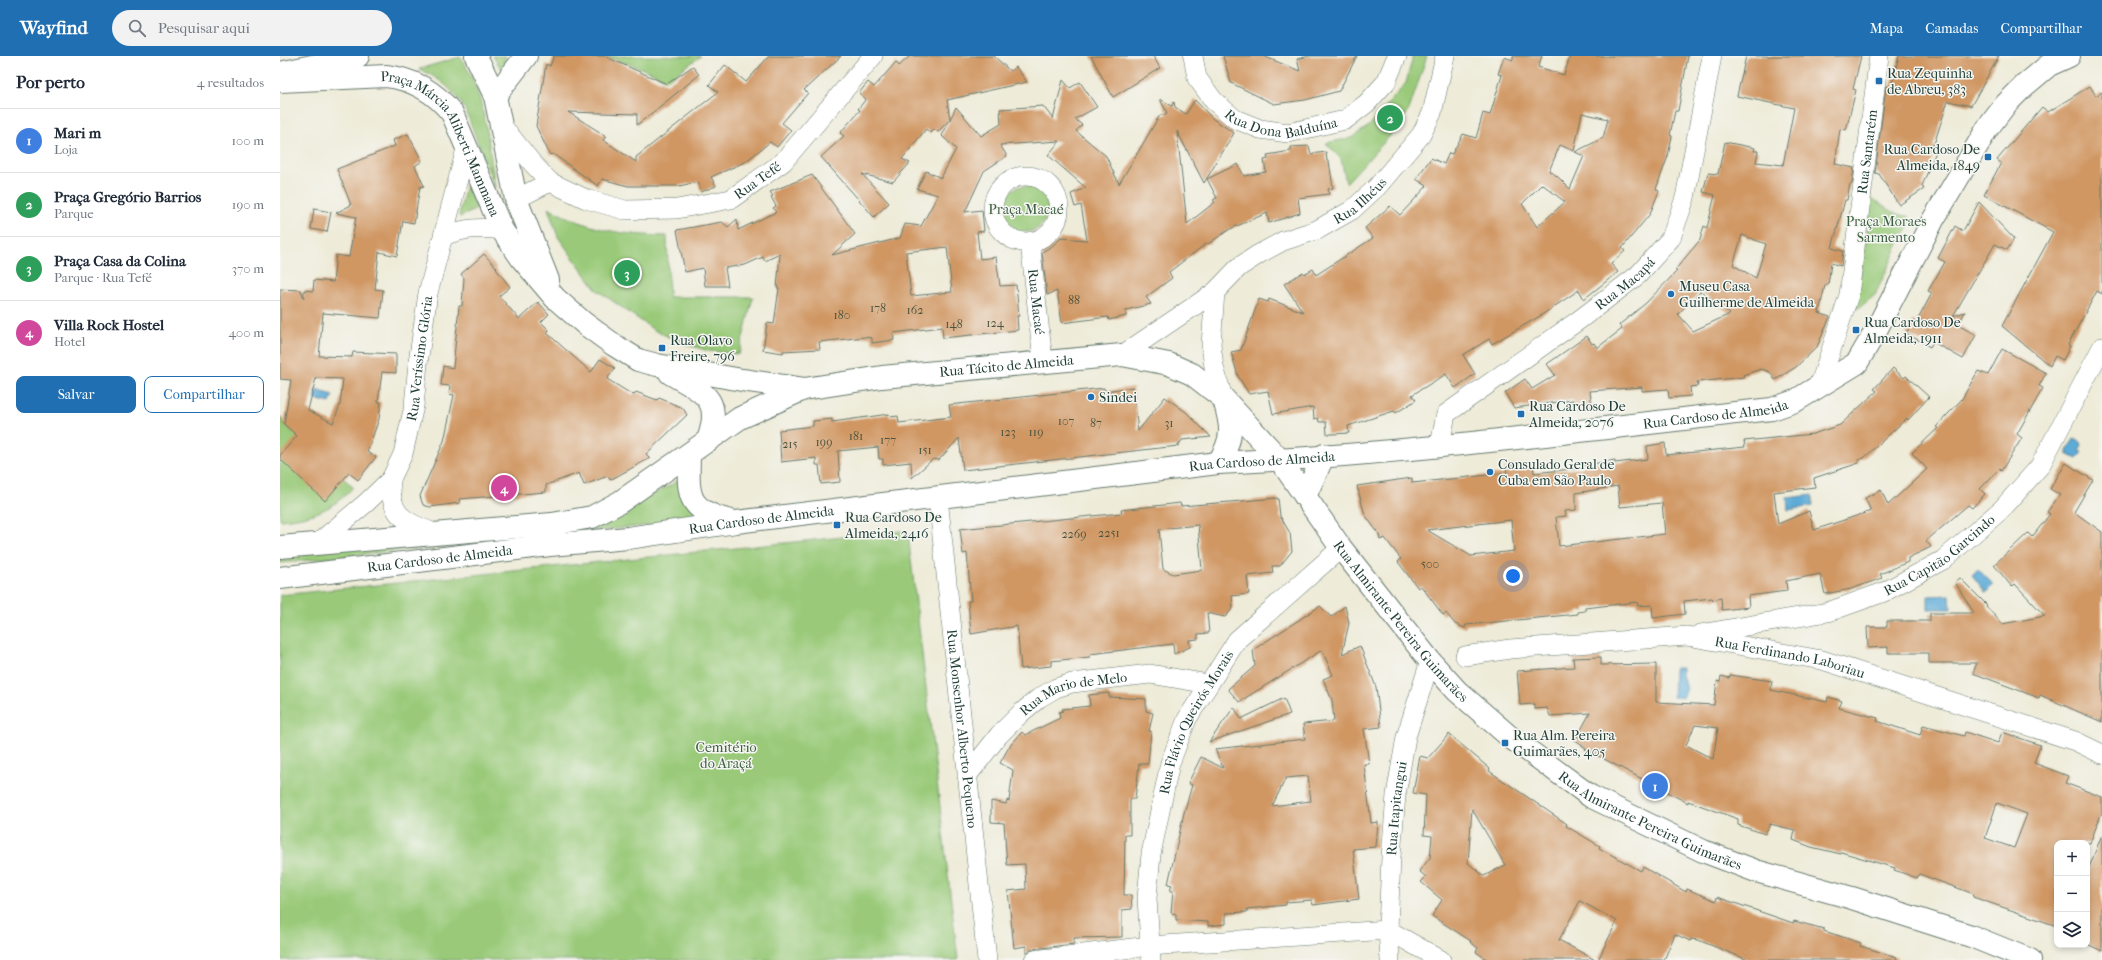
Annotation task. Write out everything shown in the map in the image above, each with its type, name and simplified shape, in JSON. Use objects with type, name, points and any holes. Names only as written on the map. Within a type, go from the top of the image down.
[{"type":"main road","points":[[280,73],[358,56]]},
{"type":"main road","name":"Praça Márcia Aliberti Mammana","points":[[476,56],[495,96],[516,199],[554,298]]},
{"type":"main road","points":[[495,96],[526,56]]},
{"type":"main road","name":"Rua Cardoso de Almeida","points":[[280,578],[527,547],[628,538],[736,522],[1218,463],[1280,460],[1440,445],[1772,409],[1795,401],[1857,363],[1874,334],[1936,214],[1973,151],[2006,104],[2024,86],[2049,66],[2069,56]]},
{"type":"main road","name":"Praça Márcia Aliberti Mammana","points":[[280,81],[386,76],[401,78],[430,92],[443,102],[452,113],[466,149],[502,230],[522,259],[554,298],[614,345],[638,360],[657,366],[804,389]]},
{"type":"main road","name":"Rua Tácito de Almeida","points":[[708,440],[740,418],[804,389],[882,377],[1043,361],[1122,355],[1169,364],[1192,374],[1223,398],[1280,460]]},
{"type":"main road","name":"Praça Márcia Aliberti Mammana","points":[[657,366],[710,399],[713,409],[714,423],[708,440]]},
{"type":"main road","points":[[1218,463],[1226,451],[1230,437],[1231,422],[1223,398]]},
{"type":"main road","name":"Rua Cardoso de Almeida","points":[[280,547],[552,524],[592,517],[620,502],[689,455],[708,440]]},
{"type":"main road","points":[[689,455],[688,486],[697,505],[711,516],[736,522]]},
{"type":"main road","points":[[1305,496],[1324,456]]},
{"type":"main road","name":"Rua Almirante Pereira Guimarães","points":[[1280,460],[1341,548],[1430,661],[1457,691],[1510,737],[1590,796],[1704,852],[1756,871],[1852,898],[1971,936],[2030,960]]},
{"type":"street","name":"Rua Tefé","points":[[500,123],[533,164],[550,182],[586,199],[625,210],[676,209],[731,199],[783,162],[873,56]]},
{"type":"street","name":"Rua Dona Balduína","points":[[1193,56],[1198,78],[1214,101],[1235,119],[1260,129],[1288,133],[1345,120],[1367,102],[1386,82],[1397,56]]},
{"type":"street","name":"Rua Ilhéus","points":[[1122,355],[1215,292],[1239,267],[1283,241],[1317,230],[1352,210],[1377,187],[1421,136],[1432,113],[1445,56]]},
{"type":"street","name":"Rua Macapá","points":[[1440,445],[1446,414],[1579,320],[1638,275],[1671,238],[1685,198],[1712,56]]},
{"type":"street","name":"Rua Santarém","points":[[1819,387],[1849,295],[1879,56]]},
{"type":"street","name":"Rua Veríssimo Glória","points":[[318,543],[366,503],[390,479],[403,454],[410,426],[428,293],[466,149]]},
{"type":"street","points":[[516,199],[550,182]]},
{"type":"street","points":[[444,236],[472,228],[502,230]]},
{"type":"street","name":"Rua Macaé","points":[[1030,242],[1043,361]]},
{"type":"street","points":[[1215,292],[1211,345],[1214,367],[1223,398]]},
{"type":"street","name":"Rua Capitão Garcindo","points":[[1687,636],[1828,612],[1884,592],[1943,560],[2002,509],[2040,466],[2102,347]]},
{"type":"street","name":"Rua Veríssimo Glória","points":[[390,479],[390,496],[398,515],[408,523],[438,534]]},
{"type":"street","name":"Rua Monsenhor Alberto Pequeno","points":[[938,498],[987,960]]},
{"type":"street","name":"Rua Flávio Queirós Morais","points":[[1150,953],[1147,898],[1151,854],[1170,763],[1187,719],[1237,640],[1341,548]]},
{"type":"street","name":"Rua Ferdinando Laboriau","points":[[1465,656],[1510,649],[1687,636],[1822,660],[2075,741],[2102,754]]},
{"type":"street","name":"Rua Itapitangui","points":[[1390,960],[1388,930],[1391,857],[1396,795],[1406,737],[1430,661]]},
{"type":"street","name":"Rua Mario de Melo","points":[[967,776],[999,735],[1021,712],[1039,698],[1056,688],[1072,683],[1150,674],[1209,684]]},
{"type":"street","points":[[1034,960],[1150,953],[1388,930],[1440,960]]},
{"type":"green space","points":[[493,56],[506,56],[501,69]]},
{"type":"green space","points":[[605,56],[701,56],[667,80],[649,71]]},
{"type":"green space","points":[[1413,56],[1427,56],[1409,110],[1389,137],[1346,183],[1341,159],[1326,143],[1351,138],[1369,126],[1406,83]]},
{"type":"green space","points":[[460,57],[476,87],[481,104],[488,137],[495,188],[462,104],[452,91],[440,81],[419,69]]},
{"type":"green space","points":[[466,185],[477,209],[460,217],[459,215]]},
{"type":"green space","name":"Praça Macaé","points":[[1025,186],[1038,190],[1044,196],[1048,209],[1044,222],[1038,228],[1025,232],[1012,228],[1006,222],[1002,209],[1006,196],[1012,190]]},
{"type":"green space","name":"Praça Moraes Sarmento","points":[[1872,199],[1893,212],[1909,216],[1909,228],[1902,237],[1875,295],[1860,307],[1855,309]]},
{"type":"green space","points":[[548,208],[578,222],[606,230],[620,233],[667,236],[669,297],[753,297],[739,354],[709,351],[682,343],[654,330],[597,290],[558,237]]},
{"type":"green space","points":[[280,416],[284,424],[353,487],[338,502],[329,507],[311,515],[280,520]]},
{"type":"green space","points":[[688,472],[712,519],[280,563],[280,555],[591,524],[671,485]]},
{"type":"green space","name":"Cemitério do Araçá","points":[[901,531],[908,534],[958,960],[280,960],[280,595]]},
{"type":"water","points":[[316,390],[333,395],[330,403],[314,399]]},
{"type":"water","points":[[2074,439],[2082,445],[2079,451],[2082,452],[2077,459],[2067,454],[2067,451]]},
{"type":"water","points":[[1812,495],[1813,506],[1788,510],[1787,498]]},
{"type":"water","points":[[1978,569],[1993,584],[1986,593],[1972,575]]},
{"type":"water","points":[[1950,595],[1951,609],[1928,609],[1928,596]]},
{"type":"water","points":[[1674,668],[1682,668],[1682,675],[1687,689],[1683,698],[1673,697]]},
{"type":"building","points":[[554,56],[604,56],[667,84],[693,66],[699,75],[637,125],[637,114],[568,112],[606,136],[603,140],[636,162],[636,157],[718,92],[709,85],[725,65],[746,82],[769,56],[841,56],[804,90],[808,93],[782,123],[791,130],[777,147],[770,142],[745,162],[711,177],[716,186],[701,192],[698,182],[679,186],[628,186],[602,179],[598,186],[553,154],[550,155],[536,126],[546,64],[550,66]]},
{"type":"building","points":[[910,56],[994,56],[1010,71],[1016,67],[1027,82],[947,100],[950,119],[938,132],[934,129],[930,133],[926,129],[902,159],[910,163],[893,182],[862,174],[889,203],[874,217],[821,157],[844,136],[840,133],[860,110],[858,109],[866,99],[859,93],[868,82],[874,87],[896,62],[899,66]]},
{"type":"building","points":[[1091,56],[1153,56],[1160,68],[1113,97]]},
{"type":"building","points":[[1223,56],[1263,56],[1300,71],[1297,59],[1309,56],[1357,56],[1339,91],[1305,100],[1274,104],[1231,83]]},
{"type":"building","points":[[1513,56],[1542,56],[1538,67],[1564,75],[1570,56],[1688,56],[1678,111],[1675,111],[1670,135],[1672,136],[1668,156],[1656,189],[1659,191],[1650,214],[1622,248],[1625,251],[1611,264],[1618,272],[1584,299],[1579,290],[1540,316],[1492,344],[1489,339],[1463,355],[1475,374],[1455,388],[1446,374],[1412,395],[1416,400],[1396,413],[1394,411],[1348,426],[1349,433],[1327,434],[1326,422],[1319,422],[1318,418],[1314,419],[1313,407],[1273,414],[1268,391],[1249,394],[1238,376],[1231,352],[1241,350],[1259,299],[1268,302],[1269,299],[1303,312],[1284,284],[1303,272],[1304,274],[1313,269],[1316,275],[1373,238],[1365,228],[1390,206],[1400,215],[1427,186],[1416,179],[1431,158],[1444,164],[1449,153],[1452,154],[1463,134],[1476,138],[1483,113],[1490,115],[1502,75],[1498,74],[1504,57],[1513,60]],"holes":[[[1582,113],[1608,119],[1603,138],[1575,152],[1584,156],[1570,189],[1557,176],[1549,171],[1560,145],[1574,151]],[[1542,184],[1565,202],[1537,227],[1522,204]]]},
{"type":"building","points":[[1746,56],[1861,56],[1853,89],[1856,90],[1846,130],[1840,129],[1835,164],[1854,168],[1852,184],[1850,184],[1847,200],[1845,200],[1832,248],[1843,251],[1841,266],[1831,263],[1828,285],[1825,285],[1819,313],[1830,317],[1817,347],[1796,367],[1775,380],[1770,372],[1761,369],[1743,375],[1744,377],[1697,382],[1698,386],[1690,387],[1691,396],[1669,398],[1668,389],[1642,391],[1642,387],[1590,391],[1592,407],[1574,409],[1573,400],[1514,408],[1505,393],[1525,379],[1532,389],[1555,375],[1547,364],[1587,336],[1592,344],[1594,343],[1597,348],[1622,329],[1619,325],[1646,303],[1677,271],[1675,270],[1700,240],[1704,226],[1707,228],[1715,195],[1703,192],[1708,173],[1718,174],[1725,142],[1755,148],[1754,151],[1758,151],[1756,162],[1783,165],[1794,108],[1737,96]],"holes":[[[1742,235],[1766,244],[1756,278],[1733,265]],[[1701,291],[1730,314],[1693,331],[1678,314]]]},
{"type":"building","points":[[1899,56],[1999,56],[1971,106],[1948,101],[1933,147],[1937,149],[1922,186],[1924,189],[1899,205],[1879,174],[1875,173],[1886,86],[1891,87]]},
{"type":"building","points":[[1063,80],[1070,88],[1080,82],[1097,107],[1075,119],[1082,125],[1076,131],[1106,156],[1119,184],[1160,115],[1166,115],[1167,113],[1160,99],[1172,106],[1174,102],[1175,107],[1186,114],[1195,100],[1213,119],[1234,133],[1204,183],[1177,131],[1187,224],[1215,202],[1213,200],[1217,198],[1207,179],[1238,164],[1244,176],[1266,172],[1264,160],[1268,159],[1267,155],[1291,151],[1291,147],[1309,146],[1311,154],[1326,152],[1327,161],[1329,161],[1333,188],[1328,189],[1329,194],[1298,198],[1300,213],[1269,223],[1267,213],[1230,229],[1208,244],[1207,243],[1169,272],[1172,278],[1146,297],[1151,304],[1126,310],[1126,316],[1109,320],[1108,317],[1062,323],[1057,291],[1047,295],[1042,252],[1061,238],[1087,240],[1081,205],[1075,207],[1071,194],[1086,188],[1048,155],[1060,141],[1000,145],[1007,156],[984,171],[965,212],[982,210],[984,231],[977,232],[980,259],[996,257],[1000,286],[1016,285],[1019,316],[1017,316],[1018,330],[943,338],[942,327],[893,333],[894,340],[872,343],[872,338],[865,337],[819,342],[820,349],[783,351],[783,353],[763,350],[767,323],[774,324],[779,288],[777,288],[780,254],[765,261],[763,257],[745,265],[725,268],[728,286],[705,286],[703,268],[685,272],[677,230],[722,222],[728,227],[737,219],[738,230],[776,212],[773,208],[776,206],[771,197],[773,196],[770,192],[812,175],[855,234],[832,255],[900,238],[905,224],[921,226],[938,195],[917,189],[926,171],[941,178],[956,149],[942,136],[956,107],[981,136],[1001,124],[1000,109],[1043,106],[1053,119]],"holes":[[[947,247],[952,292],[911,296],[906,252]]]},
{"type":"building","points":[[2090,86],[2096,96],[2102,92],[2102,294],[2097,291],[2068,345],[2070,346],[2063,360],[2055,356],[2050,366],[2002,326],[2053,232],[1984,195],[2001,163],[1997,160],[2042,107],[2048,112]]},
{"type":"building","points":[[408,134],[422,161],[415,166],[424,186],[420,187],[414,223],[403,221],[397,256],[379,252],[375,289],[383,290],[380,318],[323,313],[319,356],[352,357],[353,352],[396,354],[396,373],[382,372],[378,402],[381,402],[379,419],[367,452],[376,457],[358,480],[349,473],[325,501],[280,459],[280,455],[297,436],[284,424],[291,380],[280,379],[280,289],[301,290],[304,298],[304,290],[313,291],[314,280],[333,282],[336,255],[349,257],[356,217],[336,213],[351,205],[337,169],[395,146],[393,140]],"holes":[[[316,378],[343,379],[340,405],[333,423],[308,410]]]},
{"type":"building","points":[[1979,202],[2014,239],[2007,250],[1995,244],[1953,316],[1965,312],[1958,325],[1976,335],[1963,359],[1933,342],[1930,347],[1906,333],[1913,321],[1916,323],[1932,293],[1928,291],[1945,262],[1938,258],[1955,226],[1963,231]]},
{"type":"building","points":[[314,209],[331,212],[327,232],[311,229]]},
{"type":"building","points":[[484,254],[497,268],[496,269],[510,287],[499,296],[519,319],[538,302],[549,314],[541,322],[549,330],[547,333],[591,372],[600,359],[615,368],[607,379],[633,395],[636,392],[657,400],[659,398],[683,408],[687,415],[646,454],[650,458],[610,480],[608,476],[584,485],[579,473],[546,485],[546,492],[459,499],[460,503],[430,507],[423,505],[420,496],[444,441],[454,395],[449,394],[450,386],[441,385],[443,366],[453,368],[459,306],[462,306],[464,278],[461,274]]},
{"type":"building","points":[[2002,349],[2046,373],[2039,386],[2043,388],[2017,434],[2022,438],[2001,471],[1999,469],[1980,489],[1985,494],[1972,508],[1968,505],[1926,541],[1931,547],[1908,558],[1908,562],[1880,574],[1882,578],[1851,589],[1825,594],[1820,574],[1786,581],[1787,591],[1748,596],[1749,607],[1722,610],[1721,598],[1713,600],[1712,598],[1684,601],[1685,614],[1653,618],[1652,605],[1638,606],[1637,602],[1585,608],[1585,611],[1577,612],[1578,614],[1466,625],[1465,628],[1455,624],[1446,613],[1443,615],[1421,586],[1418,588],[1398,562],[1401,559],[1385,538],[1380,540],[1379,534],[1365,515],[1357,486],[1412,478],[1412,483],[1507,473],[1506,466],[1533,463],[1534,473],[1581,468],[1581,466],[1615,460],[1615,463],[1648,459],[1647,446],[1665,443],[1666,455],[1745,447],[1744,441],[1813,434],[1840,425],[1877,391],[1874,389],[1893,368],[1904,378],[1906,376],[1929,397],[1908,420],[1907,418],[1864,458],[1858,460],[1859,463],[1814,478],[1815,487],[1774,492],[1778,524],[1809,511],[1814,530],[1871,511],[1865,498],[1881,490],[1888,505],[1927,469],[1912,453],[1938,428],[1936,427],[1962,399],[1978,371],[1988,375]],"holes":[[[1618,486],[1620,507],[1662,503],[1665,534],[1559,546],[1556,517],[1566,516],[1565,511],[1576,510],[1576,493]],[[1511,520],[1514,551],[1471,556],[1427,530]]]},
{"type":"building","points":[[1133,387],[1138,431],[1165,397],[1186,412],[1211,437],[1182,440],[1178,446],[963,470],[959,438],[939,460],[933,459],[912,478],[911,462],[883,465],[883,459],[879,459],[878,447],[838,451],[840,482],[821,484],[819,465],[816,465],[816,458],[781,462],[779,430],[813,426],[813,421],[832,419],[832,422],[889,414],[890,417],[898,416],[899,423],[951,417],[949,405],[1104,388],[1105,391]]},
{"type":"building","points":[[2066,463],[2093,480],[2074,512],[2102,532],[2102,722],[2040,695],[2039,698],[1973,673],[1977,663],[1929,663],[1929,653],[1888,653],[1888,647],[1868,648],[1867,627],[1887,627],[1887,621],[1930,621],[1930,613],[1974,613],[1955,582],[1960,578],[1987,605],[1986,606],[2002,624],[2045,616],[2015,584],[2012,587],[1994,565],[2028,533],[2032,537],[2050,514],[2047,512],[2060,495],[2050,489]]},
{"type":"building","points":[[1278,498],[1280,516],[1290,533],[1292,551],[1280,566],[1272,566],[1273,573],[1247,576],[1249,594],[1232,596],[1233,608],[1225,617],[1207,613],[1209,633],[1198,634],[1198,639],[1189,640],[1190,647],[1174,654],[1173,644],[1090,654],[1090,657],[1051,661],[1051,666],[1021,669],[1017,626],[971,634],[968,601],[971,601],[967,553],[963,554],[960,529],[1122,513],[1121,510],[1180,503],[1181,506]],"holes":[[[1198,525],[1202,570],[1173,574],[1163,569],[1159,529]]]},
{"type":"building","points":[[1320,606],[1331,617],[1345,606],[1349,623],[1342,654],[1360,646],[1376,687],[1381,727],[1364,729],[1369,764],[1364,764],[1371,823],[1378,822],[1376,847],[1353,849],[1359,899],[1313,905],[1312,900],[1286,902],[1286,905],[1247,909],[1247,912],[1226,913],[1226,924],[1208,926],[1208,922],[1176,920],[1176,914],[1171,913],[1173,891],[1170,891],[1172,885],[1168,884],[1192,785],[1188,783],[1201,757],[1223,768],[1215,749],[1305,739],[1303,724],[1334,721],[1332,700],[1323,679],[1333,675],[1322,650],[1239,702],[1228,689],[1255,666],[1253,650]],"holes":[[[1308,776],[1311,801],[1272,806],[1286,778]]]},
{"type":"building","points":[[1601,657],[1601,665],[1656,664],[1656,702],[1714,705],[1717,681],[1720,682],[1721,676],[1729,678],[1730,675],[1772,681],[1771,690],[1827,702],[1828,697],[1842,701],[1839,708],[1878,718],[1877,721],[1920,735],[1923,725],[1964,736],[1965,732],[1998,743],[2002,732],[2040,745],[2034,763],[2068,776],[2065,783],[2102,797],[2102,812],[2090,843],[2090,840],[2054,840],[2054,925],[1973,897],[1974,894],[1919,874],[1917,878],[1894,870],[1895,868],[1841,852],[1841,854],[1811,847],[1793,840],[1795,830],[1770,824],[1765,834],[1738,825],[1738,819],[1688,801],[1688,803],[1585,749],[1586,748],[1575,741],[1590,713],[1550,716],[1547,708],[1534,709],[1534,704],[1520,705],[1517,671],[1574,667],[1573,658]],"holes":[[[1695,725],[1718,728],[1713,759],[1686,745]],[[1997,803],[2027,814],[2014,848],[1985,838]]]},
{"type":"building","points":[[1109,693],[1109,697],[1146,699],[1146,711],[1153,713],[1149,731],[1151,731],[1148,764],[1139,764],[1135,799],[1130,799],[1130,835],[1125,835],[1124,895],[1131,895],[1132,909],[1122,910],[1122,937],[1074,938],[1074,944],[1033,949],[1026,953],[1026,946],[1014,948],[1008,891],[1026,889],[1025,864],[1007,865],[1004,823],[991,822],[991,801],[1006,804],[1007,800],[1009,801],[1013,770],[1000,763],[1009,747],[1022,732],[1025,735],[1060,718],[1059,712],[1063,711],[1062,709],[1090,706],[1089,695]]},
{"type":"building","points":[[1284,698],[1290,714],[1209,742],[1234,707],[1241,719]]},
{"type":"building","points":[[1449,734],[1490,769],[1489,771],[1567,824],[1566,826],[1600,846],[1599,848],[1641,871],[1643,867],[1686,892],[1687,889],[1716,901],[1717,897],[1793,923],[1794,921],[1824,929],[1824,931],[1861,943],[1860,946],[1897,957],[1896,960],[1748,960],[1698,940],[1691,939],[1690,941],[1675,934],[1664,960],[1598,960],[1617,921],[1580,901],[1559,940],[1595,960],[1488,960],[1476,952],[1478,948],[1470,942],[1471,941],[1432,916],[1442,900],[1421,882],[1426,877],[1419,871],[1430,858],[1432,836],[1424,835],[1426,795],[1413,793],[1420,756],[1428,758]],"holes":[[[1472,809],[1505,865],[1484,876],[1468,863]]]},
{"type":"building","points":[[2102,837],[2102,951],[2090,945],[2090,865]]},
{"type":"place","name":"Rua Zequinha de Abreu, 383","points":[[1879,81]]},
{"type":"place","name":"Praça Gregório Barrios","points":[[1390,118]]},
{"type":"place","name":"Rua Cardoso De Almeida, 1849","points":[[1988,157]]},
{"type":"place","name":"Praça Casa da Colina","points":[[627,273]]},
{"type":"place","name":"Museu Casa Guilherme de Almeida","points":[[1671,294]]},
{"type":"place","name":"Rua Cardoso De Almeida, 1911","points":[[1856,330]]},
{"type":"place","name":"Rua Olavo Freire, 796","points":[[662,348]]},
{"type":"place","name":"Sindei","points":[[1091,397]]},
{"type":"place","name":"Rua Cardoso De Almeida, 2076","points":[[1521,414]]},
{"type":"place","name":"Consulado Geral de Cuba em São Paulo","points":[[1490,472]]},
{"type":"place","name":"Villa Rock Hostel","points":[[504,488]]},
{"type":"place","name":"Rua Cardoso De Almeida, 2416","points":[[837,525]]},
{"type":"place","name":"Rua Alm. Pereira Guimarães, 405","points":[[1505,743]]},
{"type":"place","name":"Mari m","points":[[1655,786]]}]
